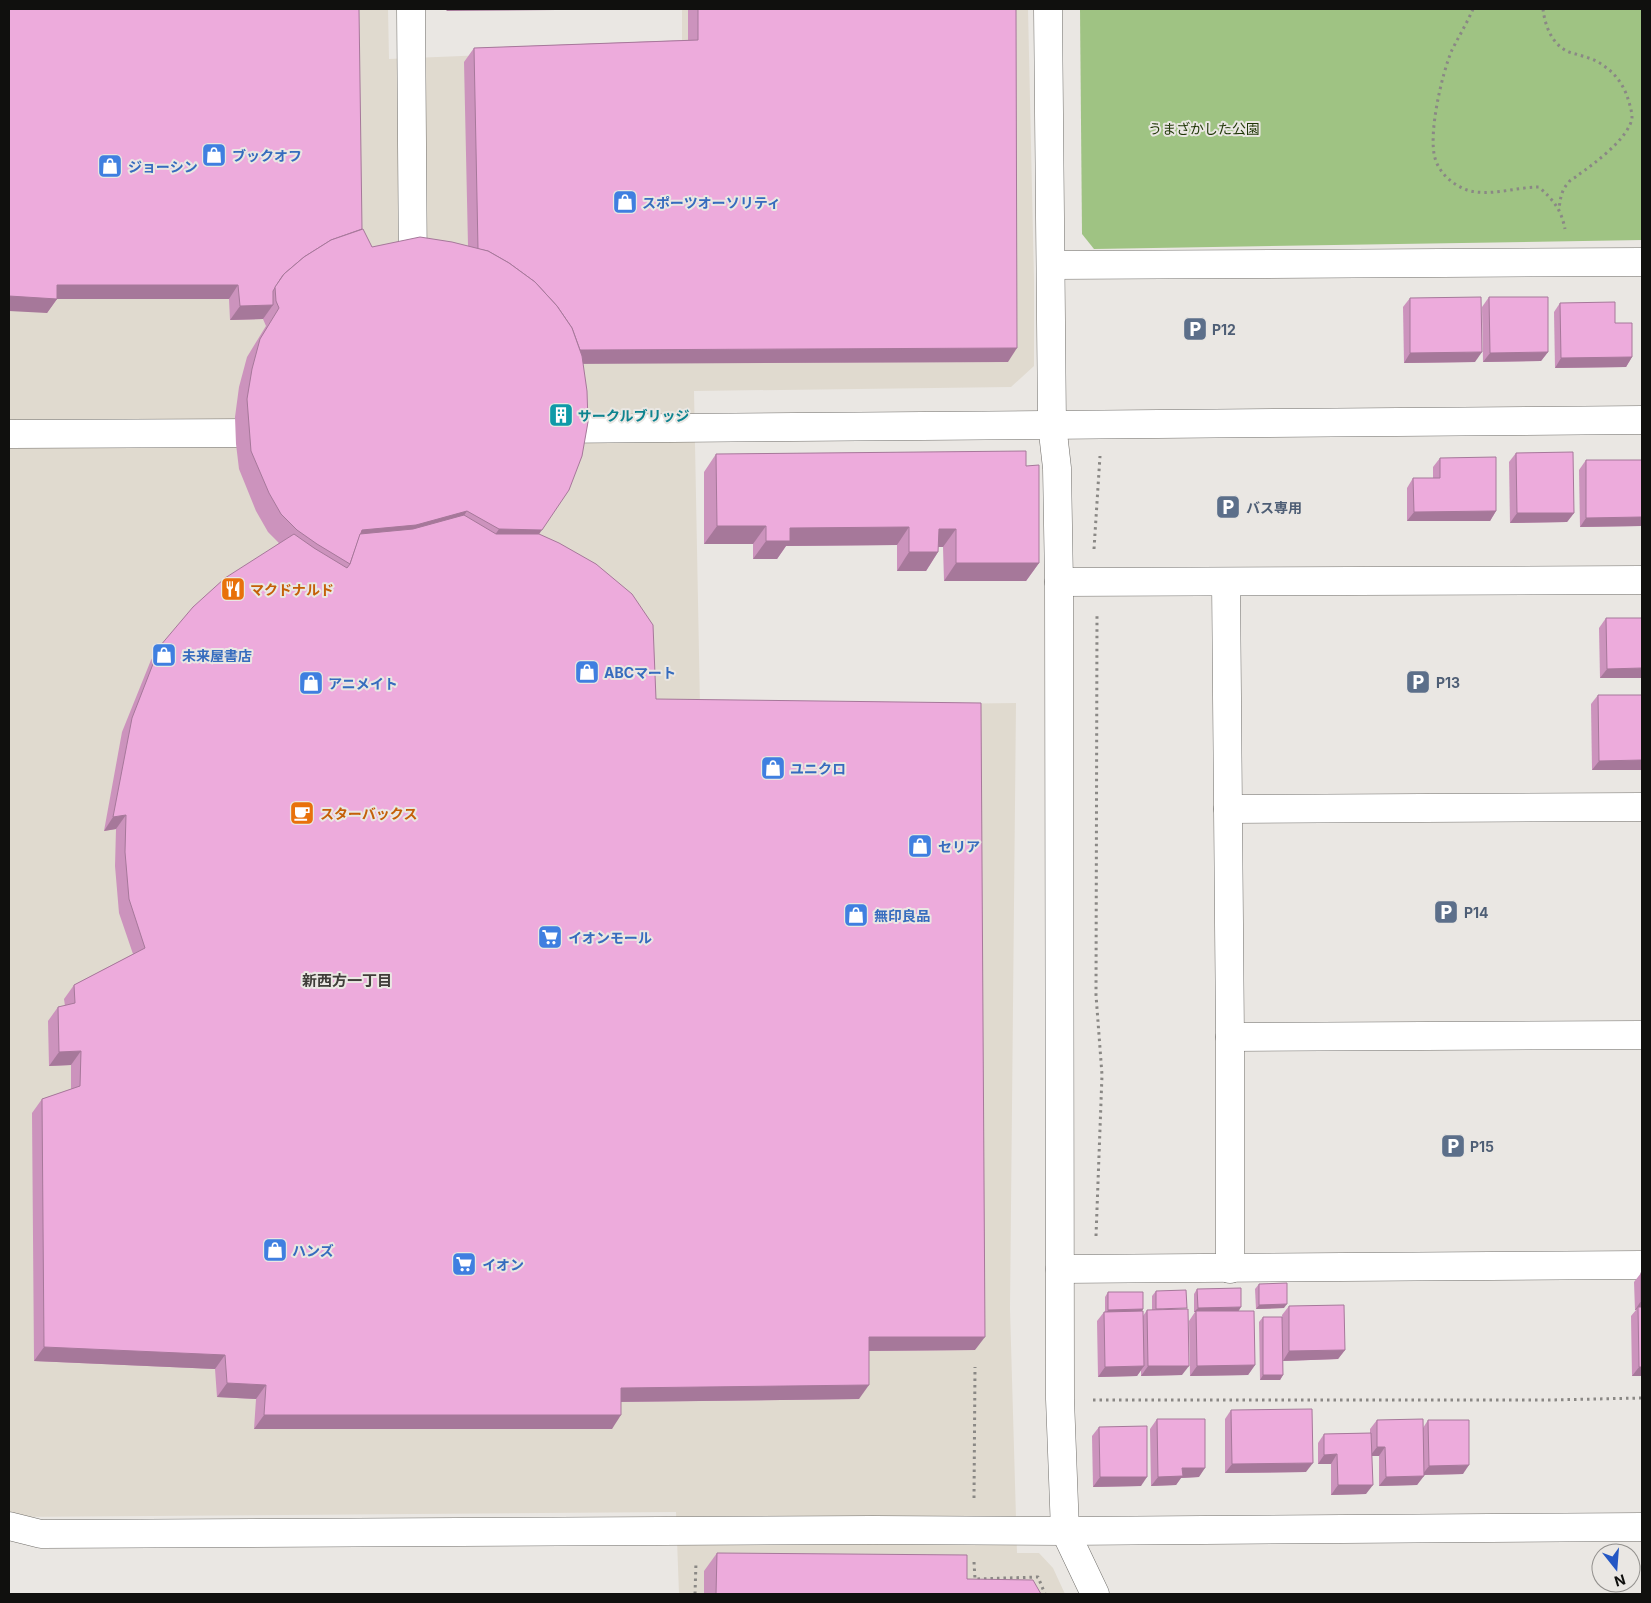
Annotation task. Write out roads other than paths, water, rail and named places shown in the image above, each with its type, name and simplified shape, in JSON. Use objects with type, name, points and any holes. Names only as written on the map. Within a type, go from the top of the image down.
[{"type":"street","points":[[411,9],[414,305]]},
{"type":"street","points":[[1048,9],[1052,424],[1057,468],[1059,582],[1060,1400],[1065,1531],[1095,1594]]},
{"type":"street","points":[[1051,265],[1642,262]]},
{"type":"street","points":[[521,430],[1642,420]]},
{"type":"street","points":[[9,434],[293,433]]},
{"type":"street","points":[[1059,582],[1642,580]]},
{"type":"street","points":[[1226,582],[1230,1269]]},
{"type":"street","points":[[1228,809],[1642,807]]},
{"type":"street","points":[[1230,1037],[1642,1036]]},
{"type":"street","points":[[1060,1269],[1642,1265]]},
{"type":"street","points":[[9,1526],[41,1534],[1642,1527]]},
{"type":"place","name":"ブックオフ","points":[[214,155]]},
{"type":"place","name":"ジョーシン","points":[[110,166]]},
{"type":"place","name":"スポーツオーソリティ","points":[[625,202]]},
{"type":"place","name":"P12","points":[[1195,329]]},
{"type":"place","name":"サークルブリッジ","points":[[561,415]]},
{"type":"place","name":"バス専用","points":[[1228,507]]},
{"type":"place","name":"マクドナルド","points":[[233,589]]},
{"type":"place","name":"未来屋書店","points":[[164,655]]},
{"type":"place","name":"ABCマート","points":[[587,672]]},
{"type":"place","name":"P13","points":[[1418,682]]},
{"type":"place","name":"アニメイト","points":[[311,683]]},
{"type":"place","name":"ユニクロ","points":[[773,768]]},
{"type":"place","name":"スターバックス","points":[[302,813]]},
{"type":"place","name":"セリア","points":[[920,846]]},
{"type":"place","name":"P14","points":[[1446,912]]},
{"type":"place","name":"無印良品","points":[[856,915]]},
{"type":"place","name":"イオンモール","points":[[550,937]]},
{"type":"place","name":"P15","points":[[1453,1146]]},
{"type":"place","name":"ハンズ","points":[[275,1250]]},
{"type":"place","name":"イオン","points":[[464,1264]]},
{"type":"district","name":"新西方一丁目","points":[[347,980]]},
{"type":"park label","name":"うまざかした公園","points":[[1204,128]]}]
